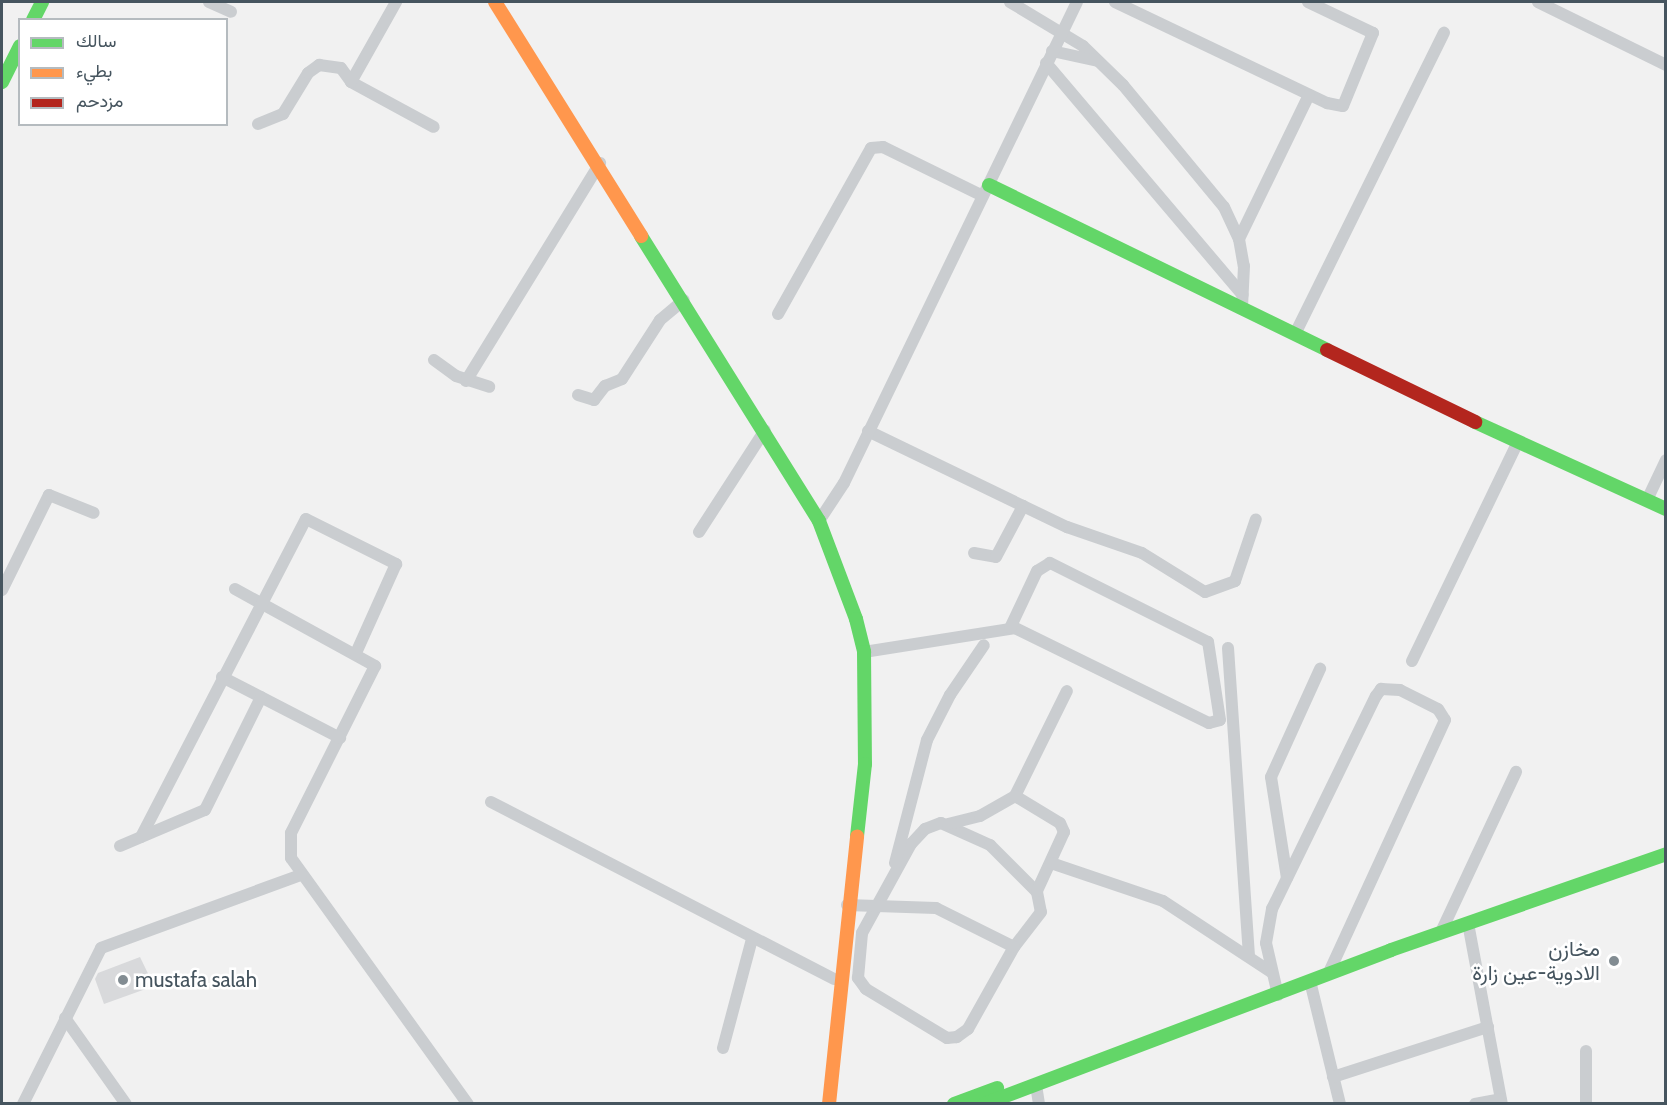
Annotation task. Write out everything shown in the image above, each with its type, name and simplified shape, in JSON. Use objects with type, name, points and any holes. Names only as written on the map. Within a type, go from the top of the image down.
[{"type":"main road","points":[[34,18],[42,2]]},
{"type":"main road","points":[[495,2],[600,163],[765,430],[819,521],[843,578],[864,651],[865,764],[842,942],[829,1104]]},
{"type":"main road","points":[[2,82],[6,63],[18,48]]},
{"type":"main road","points":[[986,190],[1243,301],[1296,332],[1518,442],[1665,510]]},
{"type":"main road","points":[[984,1104],[1105,1056],[1278,995],[1441,932],[1665,854]]},
{"type":"main road","points":[[816,1104],[834,978],[842,942]]},
{"type":"main road","points":[[954,1104],[1067,1063],[1105,1056]]},
{"type":"street","points":[[209,2],[231,12]]},
{"type":"street","points":[[351,82],[396,2]]},
{"type":"street","points":[[1010,2],[1062,30],[1099,62],[1224,207],[1239,239],[1243,301]]},
{"type":"street","points":[[819,521],[836,499],[1077,2]]},
{"type":"street","points":[[1115,2],[1309,94],[1343,106],[1375,39],[1366,28],[1308,2]]},
{"type":"street","points":[[1538,2],[1664,62]]},
{"type":"street","points":[[1296,332],[1444,33]]},
{"type":"street","points":[[1052,51],[1099,62]]},
{"type":"street","points":[[1046,63],[1243,301]]},
{"type":"street","points":[[258,124],[283,114],[308,73],[320,65],[341,68],[351,82],[435,127]]},
{"type":"street","points":[[1239,239],[1309,94]]},
{"type":"street","points":[[778,314],[872,148],[883,147],[986,190]]},
{"type":"street","points":[[466,381],[600,163]]},
{"type":"street","points":[[578,395],[594,400],[604,387],[622,379],[660,320],[684,300]]},
{"type":"street","points":[[434,360],[466,381],[489,387]]},
{"type":"street","points":[[699,532],[765,430]]},
{"type":"street","points":[[868,431],[1023,506],[1142,553],[1205,592],[1235,581],[1256,519]]},
{"type":"street","points":[[1412,661],[1518,442]]},
{"type":"street","points":[[1647,500],[1665,460]]},
{"type":"street","points":[[2,590],[49,495],[94,513]]},
{"type":"street","points":[[974,553],[996,557],[1023,506]]},
{"type":"street","points":[[141,837],[260,602],[306,519],[392,559],[397,567],[356,653]]},
{"type":"street","points":[[864,651],[1010,628],[1209,723],[1215,725],[1220,720],[1208,642],[1050,563],[1037,571],[1010,628]]},
{"type":"street","points":[[235,589],[371,661],[374,672],[288,844],[301,874],[468,1104]]},
{"type":"street","points":[[891,879],[927,740],[950,695],[984,645]]},
{"type":"street","points":[[1228,648],[1249,954]]},
{"type":"street","points":[[1287,878],[1270,777],[1320,669]]},
{"type":"street","points":[[222,677],[340,738]]},
{"type":"street","points":[[1278,995],[1271,972],[1266,928],[1287,878],[1382,689],[1400,690],[1438,709],[1445,720],[1441,734],[1328,974]]},
{"type":"street","points":[[946,825],[990,846],[1037,891],[1041,912],[1014,947],[968,1029],[947,1038],[866,989],[858,978],[862,933],[891,879],[918,836],[925,829],[980,816],[1015,796],[1067,692]]},
{"type":"street","points":[[120,846],[205,810],[261,697]]},
{"type":"street","points":[[1441,932],[1516,772]]},
{"type":"street","points":[[1015,796],[1064,828],[1051,863],[1037,891]]},
{"type":"street","points":[[491,802],[752,939],[834,978]]},
{"type":"street","points":[[1051,863],[1148,894],[1249,954],[1271,972]]},
{"type":"street","points":[[23,1104],[97,953],[111,941],[301,874]]},
{"type":"street","points":[[847,905],[936,908],[1014,947]]},
{"type":"street","points":[[1468,923],[1502,1101],[1475,1104]]},
{"type":"street","points":[[723,1048],[752,939]]},
{"type":"street","points":[[1310,981],[1340,1104]]},
{"type":"street","points":[[65,1018],[126,1104]]},
{"type":"street","points":[[1333,1077],[1488,1027]]},
{"type":"street","points":[[1586,1051],[1586,1104]]},
{"type":"street","points":[[1036,1085],[1039,1104]]},
{"type":"building","name":"mustafa salah","points":[[140,957],[154,986],[104,1004],[95,979],[98,973]]},
{"type":"traffic: fast","points":[[34,18],[42,2]]},
{"type":"traffic: fast","points":[[2,82],[18,50]]},
{"type":"traffic: fast","points":[[989,185],[1327,350]]},
{"type":"traffic: fast","points":[[641,236],[819,521],[856,619],[864,652],[865,764],[857,836]]},
{"type":"traffic: fast","points":[[1475,422],[1666,509]]},
{"type":"traffic: fast","points":[[984,1104],[1391,950],[1666,854]]},
{"type":"traffic: fast","points":[[954,1104],[997,1088]]},
{"type":"traffic: slow","points":[[495,2],[641,236]]},
{"type":"traffic: slow","points":[[829,1104],[857,836]]},
{"type":"traffic: jam","points":[[1327,350],[1475,422]]},
{"type":"place","name":"مخازن الادوية-عين زارة","points":[[1614,961]]},
{"type":"place","name":"mustafa salah","points":[[123,980]]}]
